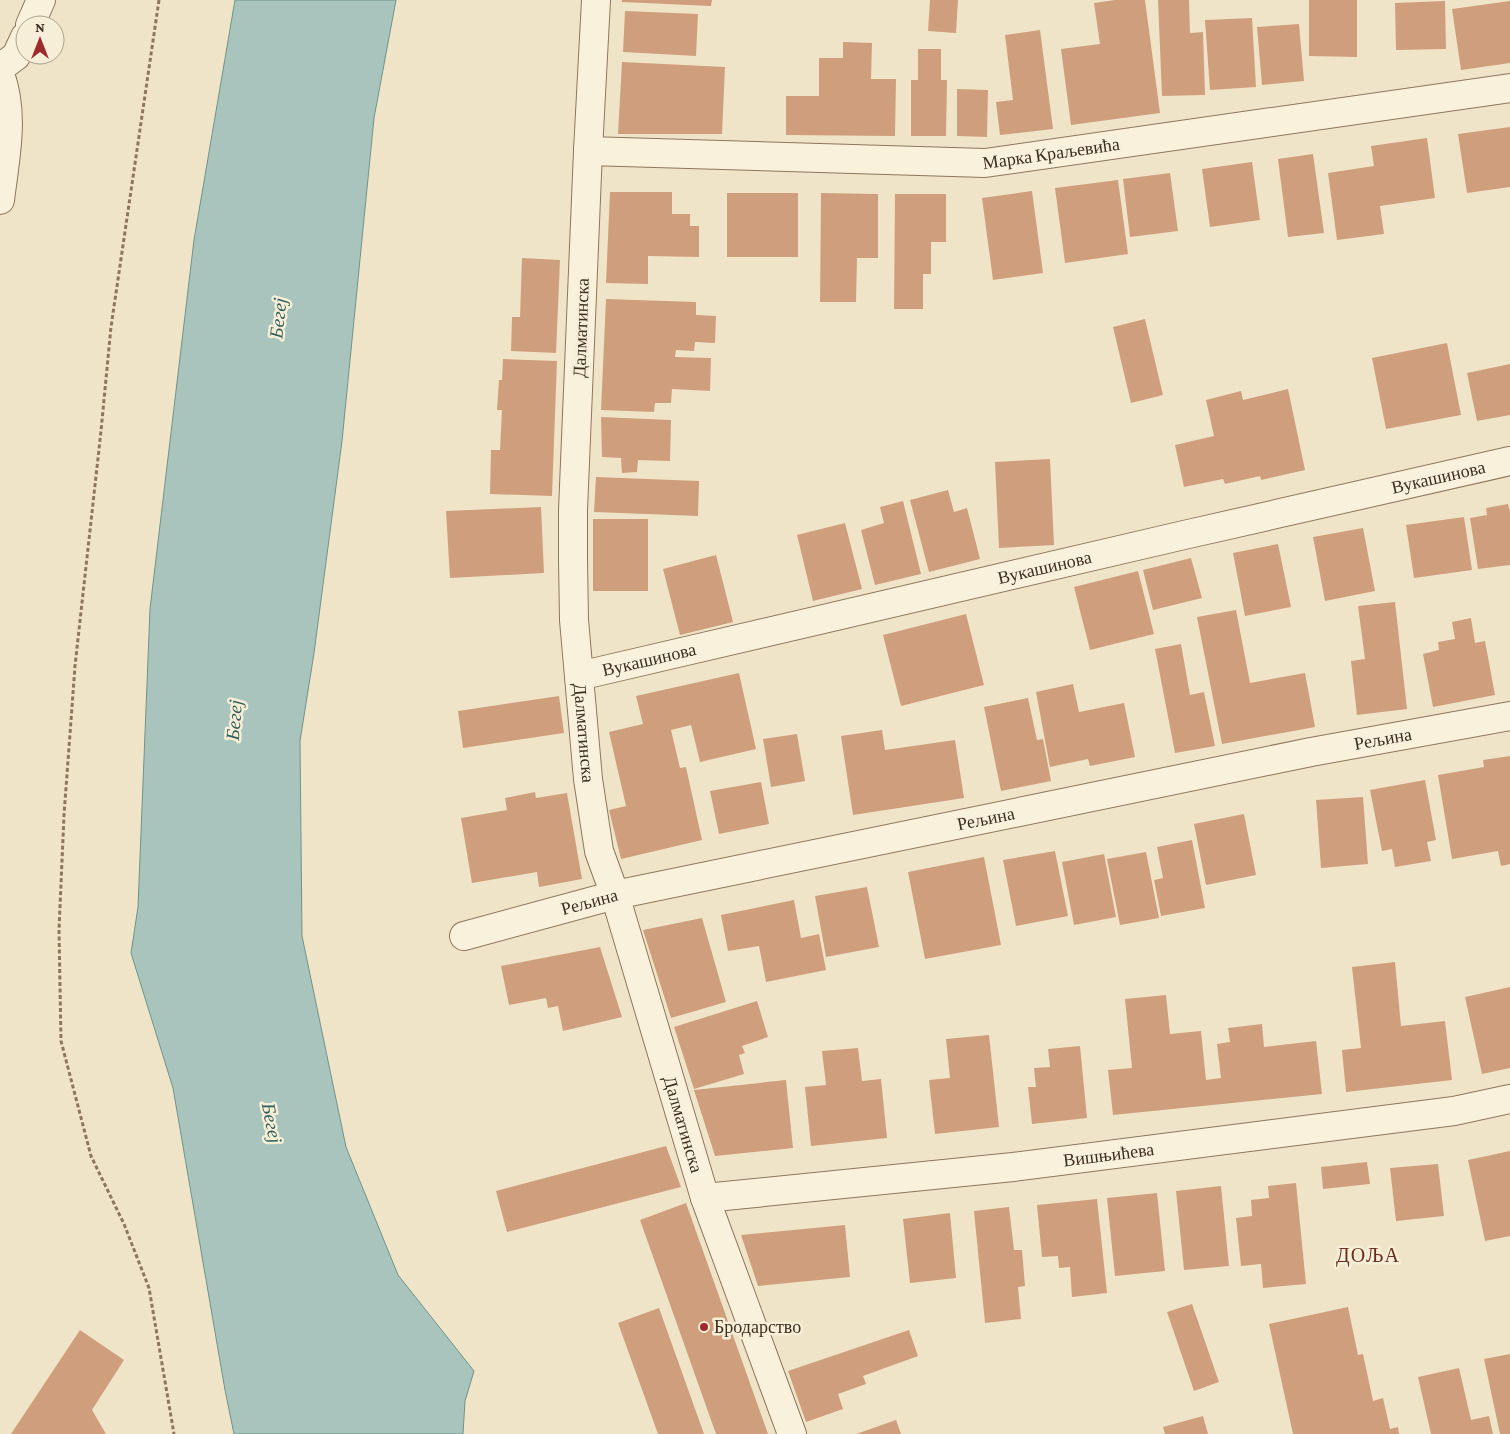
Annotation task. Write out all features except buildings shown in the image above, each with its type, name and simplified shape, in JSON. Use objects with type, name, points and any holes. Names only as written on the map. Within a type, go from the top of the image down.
[{"type":"street","points":[[34,15],[41,0]]},
{"type":"street","name":"Далматинска","points":[[596,0],[573,510],[574,620],[588,779],[599,851],[615,895],[705,1198],[792,1434]]},
{"type":"street","points":[[0,68],[15,57]]},
{"type":"street","points":[[0,74],[4,85],[8,118],[7,146],[0,200]]},
{"type":"street","name":"Марка Краљевића","points":[[588,151],[985,163],[1510,88]]},
{"type":"street","name":"Вукашинова","points":[[579,676],[1510,461]]},
{"type":"street","name":"Рељина","points":[[464,936],[615,895],[1311,752],[1510,716]]},
{"type":"street","name":"Вишњићева","points":[[705,1198],[1013,1167],[1454,1111],[1510,1099]]},
{"type":"path","points":[[159,0],[111,327],[72,692],[59,930],[61,1041],[91,1156],[124,1224],[149,1288],[174,1434]]},
{"type":"water","name":"Бегеј","points":[[235,0],[396,0],[374,118],[342,441],[314,653],[300,741],[302,936],[346,1147],[398,1275],[474,1371],[465,1401],[463,1434],[234,1434],[173,1088],[131,953],[138,907],[150,609],[194,240]]},
{"type":"place","name":"Бродарство","points":[[704,1327]]},
{"type":"district","name":"ДОЉА","points":[[1368,1255]]}]
